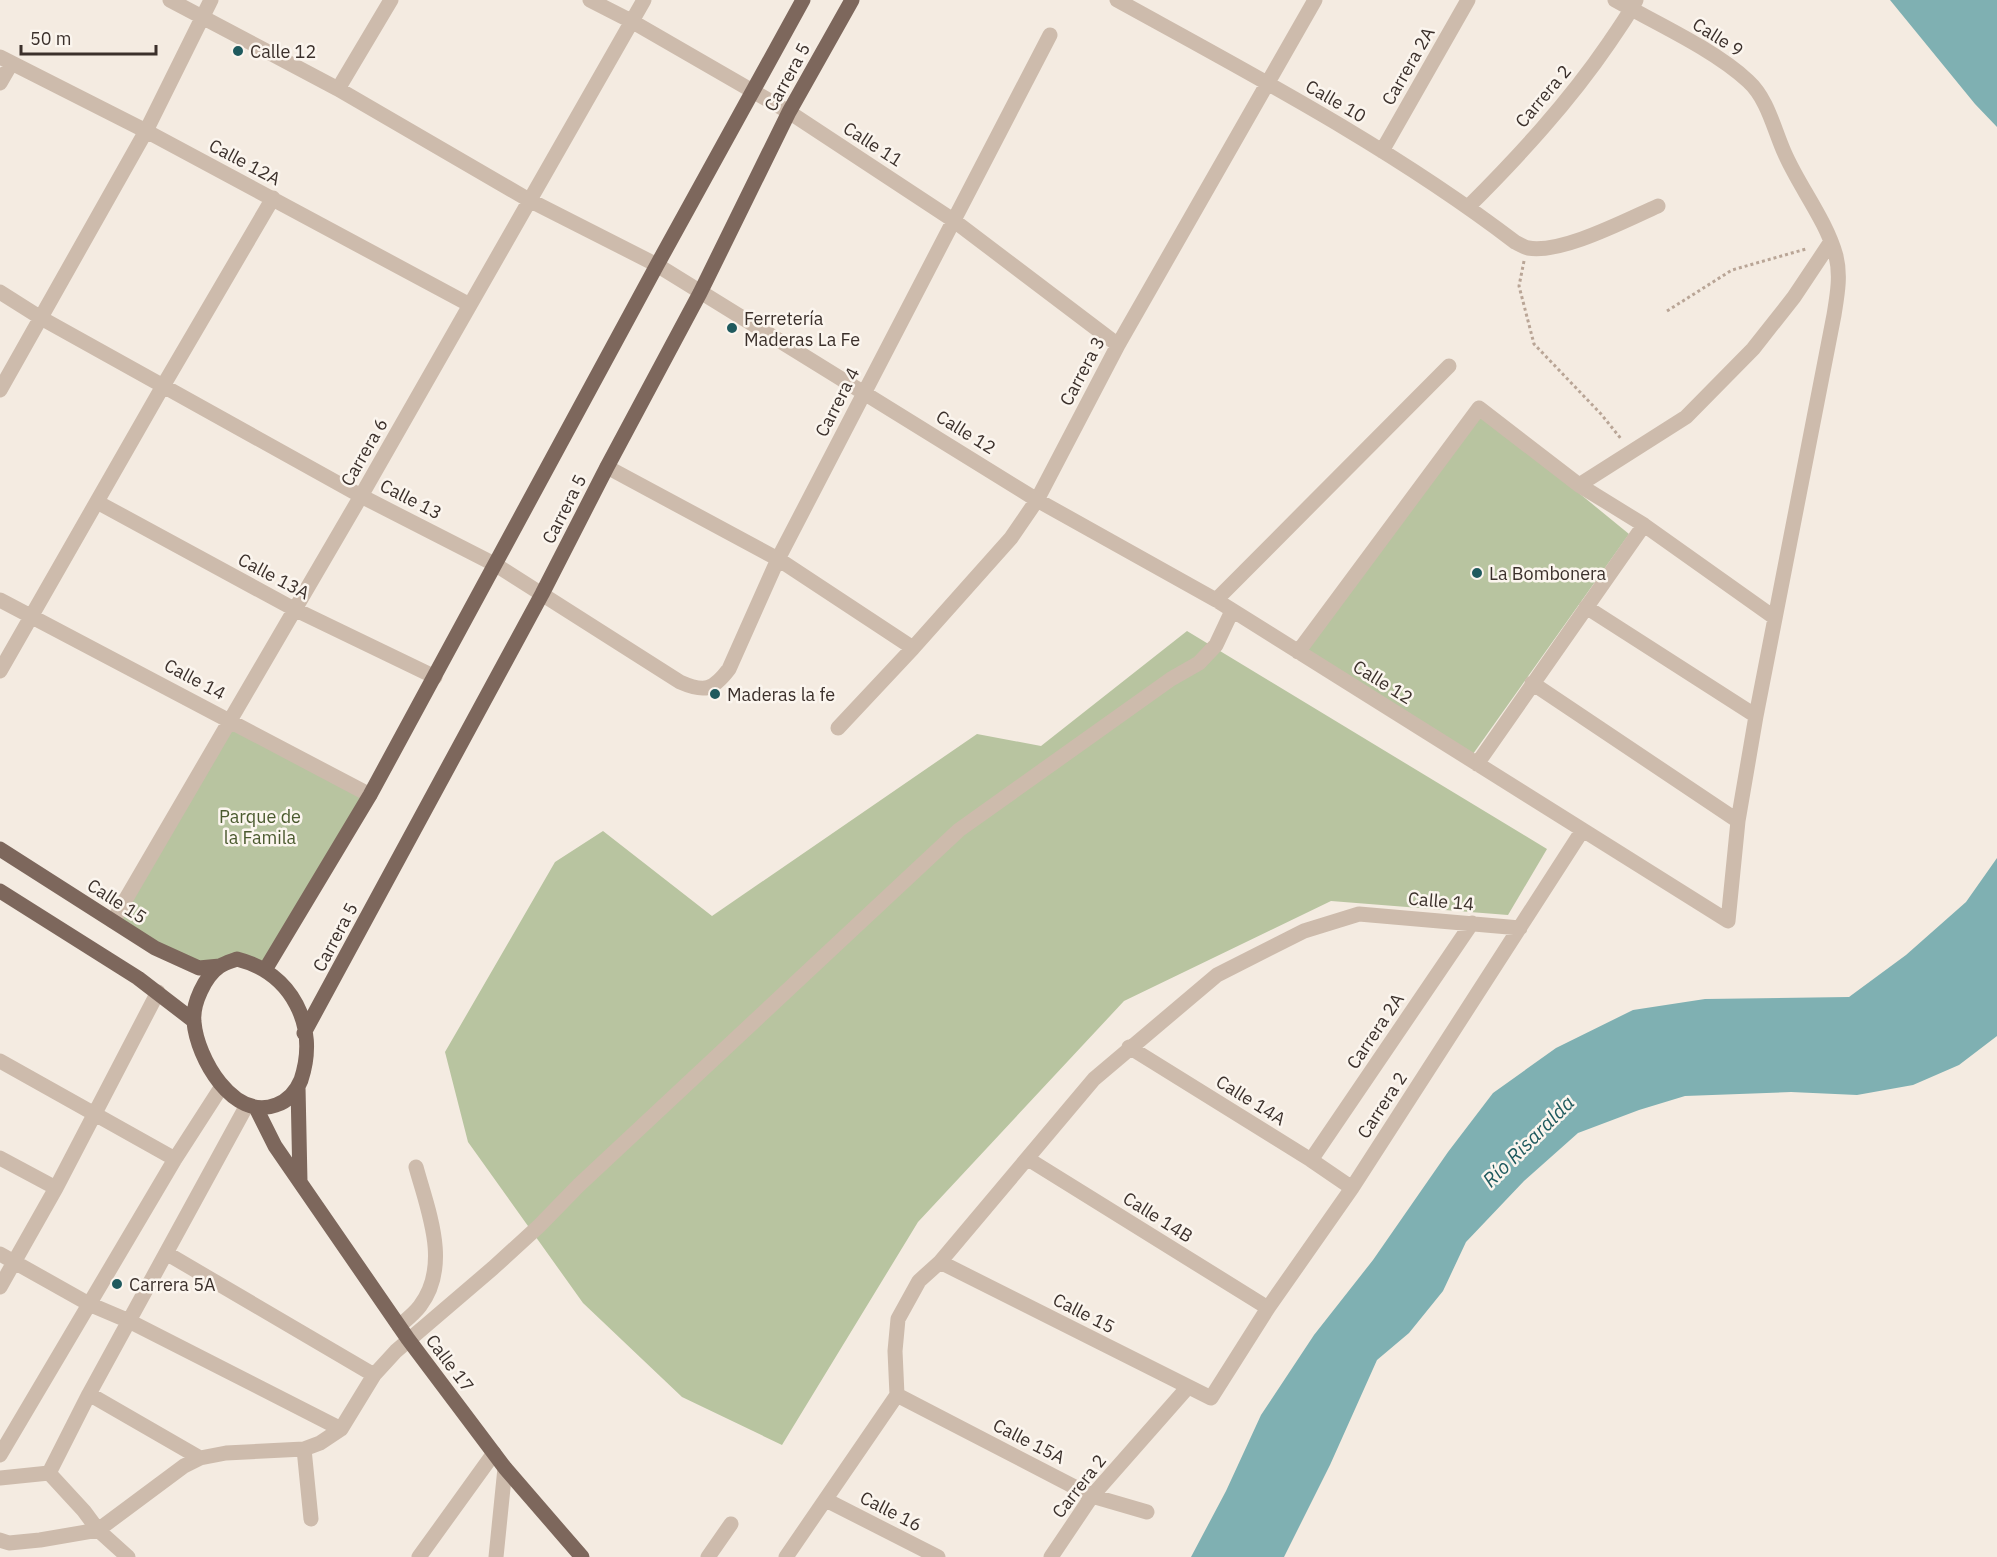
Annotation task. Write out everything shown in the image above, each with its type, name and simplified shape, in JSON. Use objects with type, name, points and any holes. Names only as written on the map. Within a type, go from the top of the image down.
[{"type":"main road","name":"Carrera 5","points":[[265,970],[370,795],[435,678],[657,265],[803,0]]},
{"type":"main road","name":"Carrera 5","points":[[304,1033],[542,594],[606,467],[700,293],[789,112],[852,0]]},
{"type":"main road","name":"Calle 15","points":[[0,849],[155,948],[191,965],[207,968],[220,966]]},
{"type":"main road","points":[[0,891],[138,978],[194,1021]]},
{"type":"main road","points":[[298,1087],[290,1098],[280,1104],[269,1108],[251,1107],[222,1086],[207,1064],[194,1021],[199,994],[209,977],[220,966],[237,959],[253,963],[277,978],[291,993],[301,1012],[305,1063],[298,1087],[300,1182]]},
{"type":"main road","name":"Calle 17","points":[[251,1107],[408,1340],[505,1468],[582,1557]]},
{"type":"street","name":"Calle 12","points":[[170,0],[338,89],[529,200],[657,265],[1037,500],[1216,600],[1728,921]]},
{"type":"street","points":[[0,390],[146,131],[211,0]]},
{"type":"street","points":[[338,89],[391,0]]},
{"type":"street","name":"Calle 11","points":[[590,0],[633,22],[789,112],[953,220],[1118,345]]},
{"type":"street","name":"Carrera 6","points":[[113,921],[361,496],[644,0]]},
{"type":"street","name":"Calle 10","points":[[1117,0],[1267,83],[1382,151],[1443,189],[1515,242],[1527,248]]},
{"type":"street","name":"Carrera 3","points":[[838,728],[1011,538],[1037,500],[1118,345],[1315,0]]},
{"type":"street","name":"Carrera 2A","points":[[1382,151],[1468,0]]},
{"type":"street","name":"Calle 9","points":[[1616,0],[1634,5],[1731,67],[1750,82],[1762,98],[1785,155],[1836,257],[1839,283],[1834,315],[1756,716],[1738,821],[1728,921]]},
{"type":"street","name":"Carrera 2","points":[[1468,207],[1556,114],[1598,60],[1634,5]]},
{"type":"street","name":"Carrera 4","points":[[708,688],[719,682],[729,669],[778,559],[1050,34]]},
{"type":"street","points":[[0,83],[5,61]]},
{"type":"street","name":"Calle 12A","points":[[5,61],[146,131],[470,305]]},
{"type":"street","points":[[0,671],[273,198]]},
{"type":"street","points":[[1527,248],[1546,248],[1570,243],[1658,206]]},
{"type":"street","points":[[1579,485],[1686,417],[1753,349],[1794,297],[1830,243]]},
{"type":"street","name":"Calle 13","points":[[0,292],[41,318],[361,496],[496,565],[680,682],[695,688],[708,688]]},
{"type":"street","points":[[1216,600],[1449,366]]},
{"type":"street","points":[[1298,652],[1479,408],[1579,485],[1644,525],[1775,618]]},
{"type":"street","points":[[606,467],[778,559],[913,648]]},
{"type":"street","name":"Calle 13A","points":[[97,502],[294,609],[435,678]]},
{"type":"street","points":[[1477,764],[1644,525]]},
{"type":"street","name":"Calle 14","points":[[0,600],[370,795]]},
{"type":"street","points":[[1586,607],[1756,716]]},
{"type":"street","points":[[2,1557],[5,1542],[40,1540],[98,1530],[184,1466],[200,1458],[226,1453],[304,1449],[320,1443],[341,1429],[374,1375],[408,1340],[494,1268],[959,830],[1162,686],[1199,663],[1216,645],[1232,611]]},
{"type":"street","points":[[1533,683],[1738,821]]},
{"type":"street","name":"Carrera 2","points":[[1210,1398],[1268,1308],[1352,1188],[1582,831]]},
{"type":"street","name":"Calle 14","points":[[1129,1047],[1217,975],[1304,931],[1359,914],[1472,922],[1520,928]]},
{"type":"street","name":"Carrera 2A","points":[[1311,1160],[1472,922]]},
{"type":"street","points":[[0,1287],[96,1114],[158,992]]},
{"type":"street","points":[[786,1557],[897,1395],[895,1351],[898,1318],[919,1281],[940,1262],[1094,1079],[1129,1047]]},
{"type":"street","name":"Calle 14A","points":[[1129,1047],[1352,1188]]},
{"type":"street","points":[[0,1061],[175,1159]]},
{"type":"street","points":[[0,1455],[175,1159],[222,1086]]},
{"type":"street","points":[[49,1473],[166,1253],[251,1107]]},
{"type":"street","points":[[0,1158],[56,1188]]},
{"type":"street","name":"Calle 14B","points":[[1028,1159],[1268,1308]]},
{"type":"street","points":[[399,1326],[419,1307],[430,1288],[436,1268],[435,1244],[417,1167]]},
{"type":"street","points":[[166,1253],[374,1375]]},
{"type":"street","points":[[0,1254],[89,1304],[129,1321],[341,1429]]},
{"type":"street","name":"Calle 15","points":[[940,1262],[1210,1398]]},
{"type":"street","name":"Carrera 2","points":[[1051,1557],[1092,1496],[1188,1387]]},
{"type":"street","points":[[89,1394],[200,1458]]},
{"type":"street","name":"Calle 15A","points":[[897,1395],[1092,1496],[1147,1512]]},
{"type":"street","points":[[304,1449],[311,1519]]},
{"type":"street","points":[[419,1557],[494,1453]]},
{"type":"street","points":[[496,1557],[505,1468]]},
{"type":"street","points":[[0,1478],[49,1473]]},
{"type":"street","points":[[49,1473],[84,1510],[98,1530],[128,1557]]},
{"type":"street","name":"Calle 16","points":[[826,1500],[938,1557]]},
{"type":"street","points":[[708,1557],[731,1524]]},
{"type":"path","points":[[1667,311],[1732,270],[1830,243]]},
{"type":"path","points":[[1527,248],[1519,286],[1534,344],[1601,414],[1631,452]]},
{"type":"green space","points":[[1481,413],[1629,534],[1473,754],[1302,652]]},
{"type":"green space","points":[[1187,631],[1547,849],[1508,915],[1331,901],[1124,1001],[918,1222],[782,1445],[682,1397],[583,1303],[468,1142],[445,1052],[555,862],[603,831],[712,916],[977,734],[1041,746]]},
{"type":"green space","name":"Parque de la Famila","points":[[231,720],[370,795],[265,970],[253,963],[207,968],[113,921]]},
{"type":"water","points":[[1890,0],[1997,0],[1997,127],[1975,104]]},
{"type":"water","name":"Río Risaralda","points":[[1997,858],[1997,1036],[1959,1065],[1913,1085],[1857,1095],[1791,1092],[1685,1096],[1639,1110],[1578,1133],[1524,1181],[1466,1242],[1443,1291],[1409,1333],[1377,1360],[1330,1465],[1284,1557],[1191,1557],[1226,1491],[1261,1415],[1314,1335],[1373,1260],[1448,1152],[1493,1093],[1556,1048],[1633,1010],[1705,999],[1849,997],[1906,955],[1966,902]]},
{"type":"place","name":"Calle 12","points":[[238,51]]},
{"type":"place","name":"Ferretería Maderas La Fe","points":[[732,328]]},
{"type":"place","name":"La Bombonera","points":[[1477,573]]},
{"type":"place","name":"Maderas la fe","points":[[715,694]]},
{"type":"place","name":"Carrera 5A","points":[[117,1284]]}]
